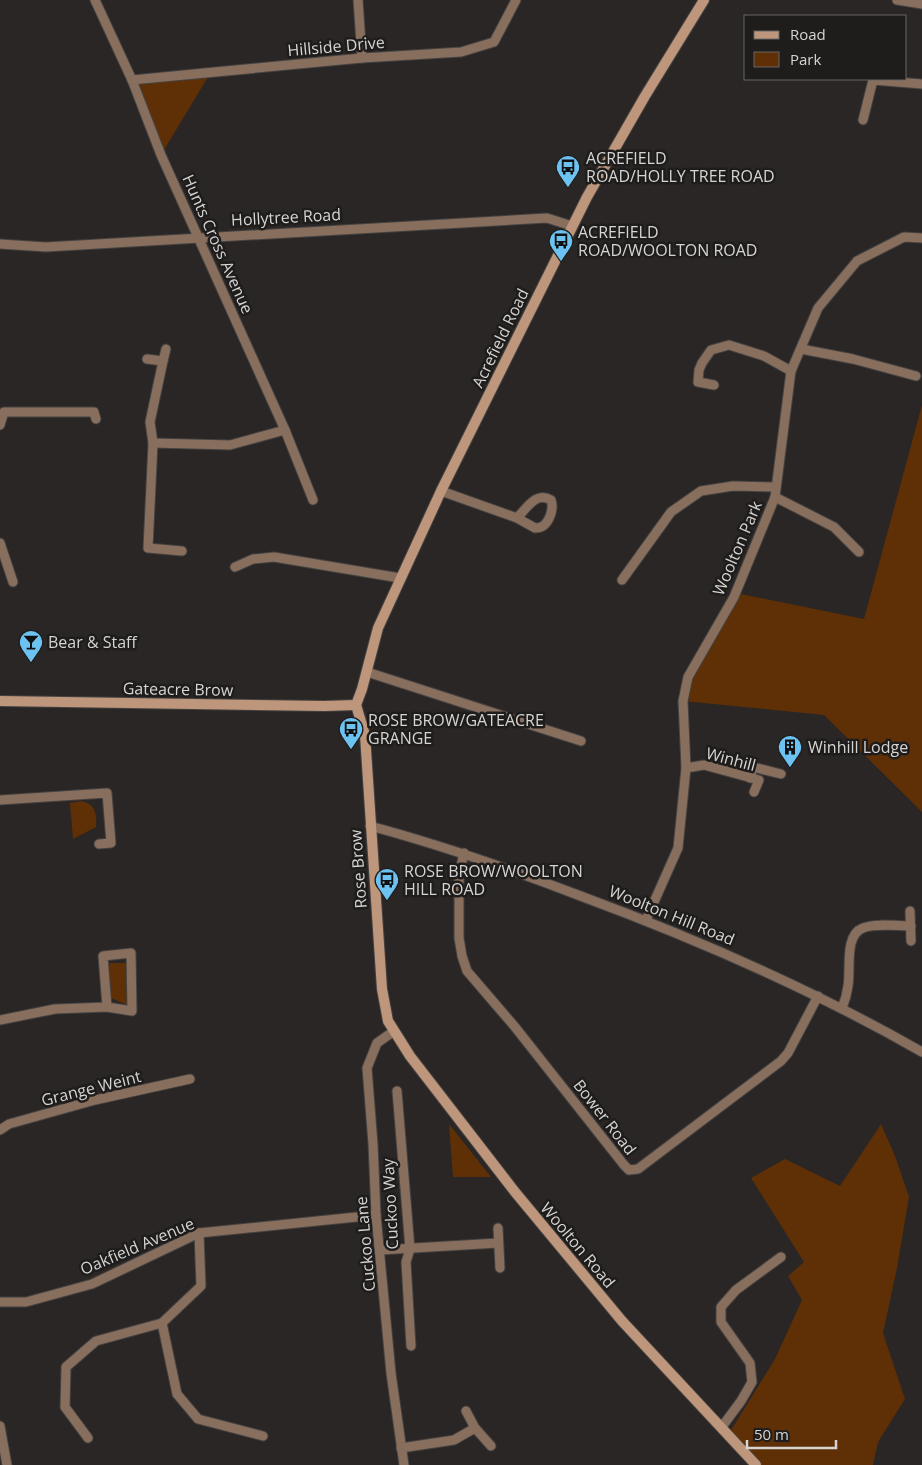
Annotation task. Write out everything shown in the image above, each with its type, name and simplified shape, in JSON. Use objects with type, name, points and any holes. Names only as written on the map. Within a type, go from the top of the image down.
[{"type":"main road","name":"Acrefield Road","points":[[356,704],[367,672],[378,628],[441,491],[587,197],[645,96],[704,0]]},
{"type":"main road","name":"Gateacre Brow","points":[[0,701],[324,706],[356,704]]},
{"type":"main road","name":"Rose Brow","points":[[356,704],[365,735],[382,990],[388,1021],[394,1031]]},
{"type":"main road","name":"Woolton Road","points":[[394,1031],[410,1056],[540,1222],[622,1320],[756,1465]]},
{"type":"street","name":"Hunts Cross Avenue","points":[[95,0],[132,80],[161,155],[285,430],[313,500]]},
{"type":"street","points":[[358,0],[362,58]]},
{"type":"street","name":"Hillside Drive","points":[[132,80],[362,58],[461,52],[494,42],[516,0]]},
{"type":"street","points":[[897,0],[922,4]]},
{"type":"street","points":[[864,120],[873,80],[922,84]]},
{"type":"street","name":"Hollytree Road","points":[[0,244],[46,247],[547,218],[572,226]]},
{"type":"street","name":"Woolton Park","points":[[646,920],[678,848],[686,768],[684,701],[688,676],[734,597],[775,497],[791,372],[818,308],[857,261],[904,237],[922,238]]},
{"type":"street","points":[[714,385],[698,382],[699,370],[711,350],[729,345],[764,356],[791,372]]},
{"type":"street","points":[[166,349],[150,422],[153,443],[148,548],[182,551]]},
{"type":"street","points":[[801,349],[853,359],[916,376]]},
{"type":"street","points":[[147,359],[163,361]]},
{"type":"street","points":[[0,424],[4,412],[94,412],[96,419]]},
{"type":"street","points":[[153,443],[230,445],[285,430]]},
{"type":"street","points":[[622,580],[671,512],[701,491],[733,486],[776,487]]},
{"type":"street","points":[[441,491],[517,518]]},
{"type":"street","points":[[775,497],[834,527],[859,552]]},
{"type":"street","points":[[0,542],[13,582]]},
{"type":"street","points":[[235,567],[253,559],[274,557],[400,578]]},
{"type":"street","points":[[367,672],[582,741]]},
{"type":"street","name":"Winhill","points":[[686,768],[704,765],[759,780],[754,792]]},
{"type":"street","points":[[750,778],[753,767],[780,774]]},
{"type":"street","points":[[0,800],[107,793],[111,843],[99,844]]},
{"type":"street","name":"Woolton Hill Road","points":[[370,826],[464,853],[646,920],[741,959],[842,1008],[922,1052]]},
{"type":"street","name":"Bower Road","points":[[464,853],[460,870],[459,938],[467,971],[516,1027],[629,1170],[638,1169],[780,1061],[788,1053],[818,996]]},
{"type":"street","points":[[910,911],[911,940]]},
{"type":"street","points":[[842,1008],[849,984],[851,942],[854,934],[869,926],[911,926]]},
{"type":"street","points":[[0,1020],[55,1009],[107,1007],[132,1011],[131,953],[103,956],[107,1007]]},
{"type":"street","name":"Cuckoo Lane","points":[[394,1031],[377,1044],[366,1068],[373,1144],[376,1215],[391,1373],[404,1465]]},
{"type":"street","name":"Grange Weint","points":[[0,1130],[9,1124],[95,1100],[190,1079]]},
{"type":"street","name":"Cuckoo Way","points":[[397,1091],[410,1248],[406,1262],[412,1346]]},
{"type":"street","name":"Oakfield Avenue","points":[[0,1302],[26,1302],[92,1284],[199,1233],[376,1215]]},
{"type":"street","points":[[498,1228],[500,1268]]},
{"type":"street","points":[[88,1438],[65,1407],[66,1367],[96,1341],[162,1323],[201,1286],[199,1233]]},
{"type":"street","points":[[380,1250],[498,1243]]},
{"type":"street","points":[[721,1428],[752,1382],[750,1363],[721,1322],[721,1307],[736,1290],[781,1257]]},
{"type":"street","points":[[162,1323],[178,1394],[198,1419],[263,1436]]},
{"type":"street","points":[[466,1411],[475,1428],[491,1446]]},
{"type":"street","points":[[0,1426],[7,1465]]},
{"type":"street","points":[[401,1448],[454,1440],[475,1428]]},
{"type":"green space","points":[[211,72],[161,155],[132,80]]},
{"type":"green space","points":[[922,405],[922,812],[824,715],[683,701],[697,661],[736,593],[864,619]]},
{"type":"green space","points":[[81,801],[89,804],[94,810],[96,827],[73,839],[70,803]]},
{"type":"green space","points":[[109,963],[126,963],[127,1005],[111,998]]},
{"type":"green space","points":[[449,1124],[491,1177],[453,1177]]},
{"type":"green space","points":[[881,1124],[895,1156],[909,1197],[897,1268],[883,1333],[905,1399],[878,1442],[873,1465],[759,1465],[728,1435],[775,1359],[802,1300],[788,1276],[804,1262],[751,1178],[785,1159],[840,1186]]},
{"type":"place","name":"ACREFIELD ROAD/HOLLY TREE ROAD","points":[[568,188]]},
{"type":"place","name":"ACREFIELD ROAD/WOOLTON ROAD","points":[[561,262]]},
{"type":"place","name":"Bear & Staff","points":[[31,663]]},
{"type":"place","name":"ROSE BROW/GATEACRE GRANGE","points":[[351,750]]},
{"type":"place","name":"Winhill Lodge","points":[[790,768]]},
{"type":"place","name":"ROSE BROW/WOOLTON HILL ROAD","points":[[387,901]]}]
